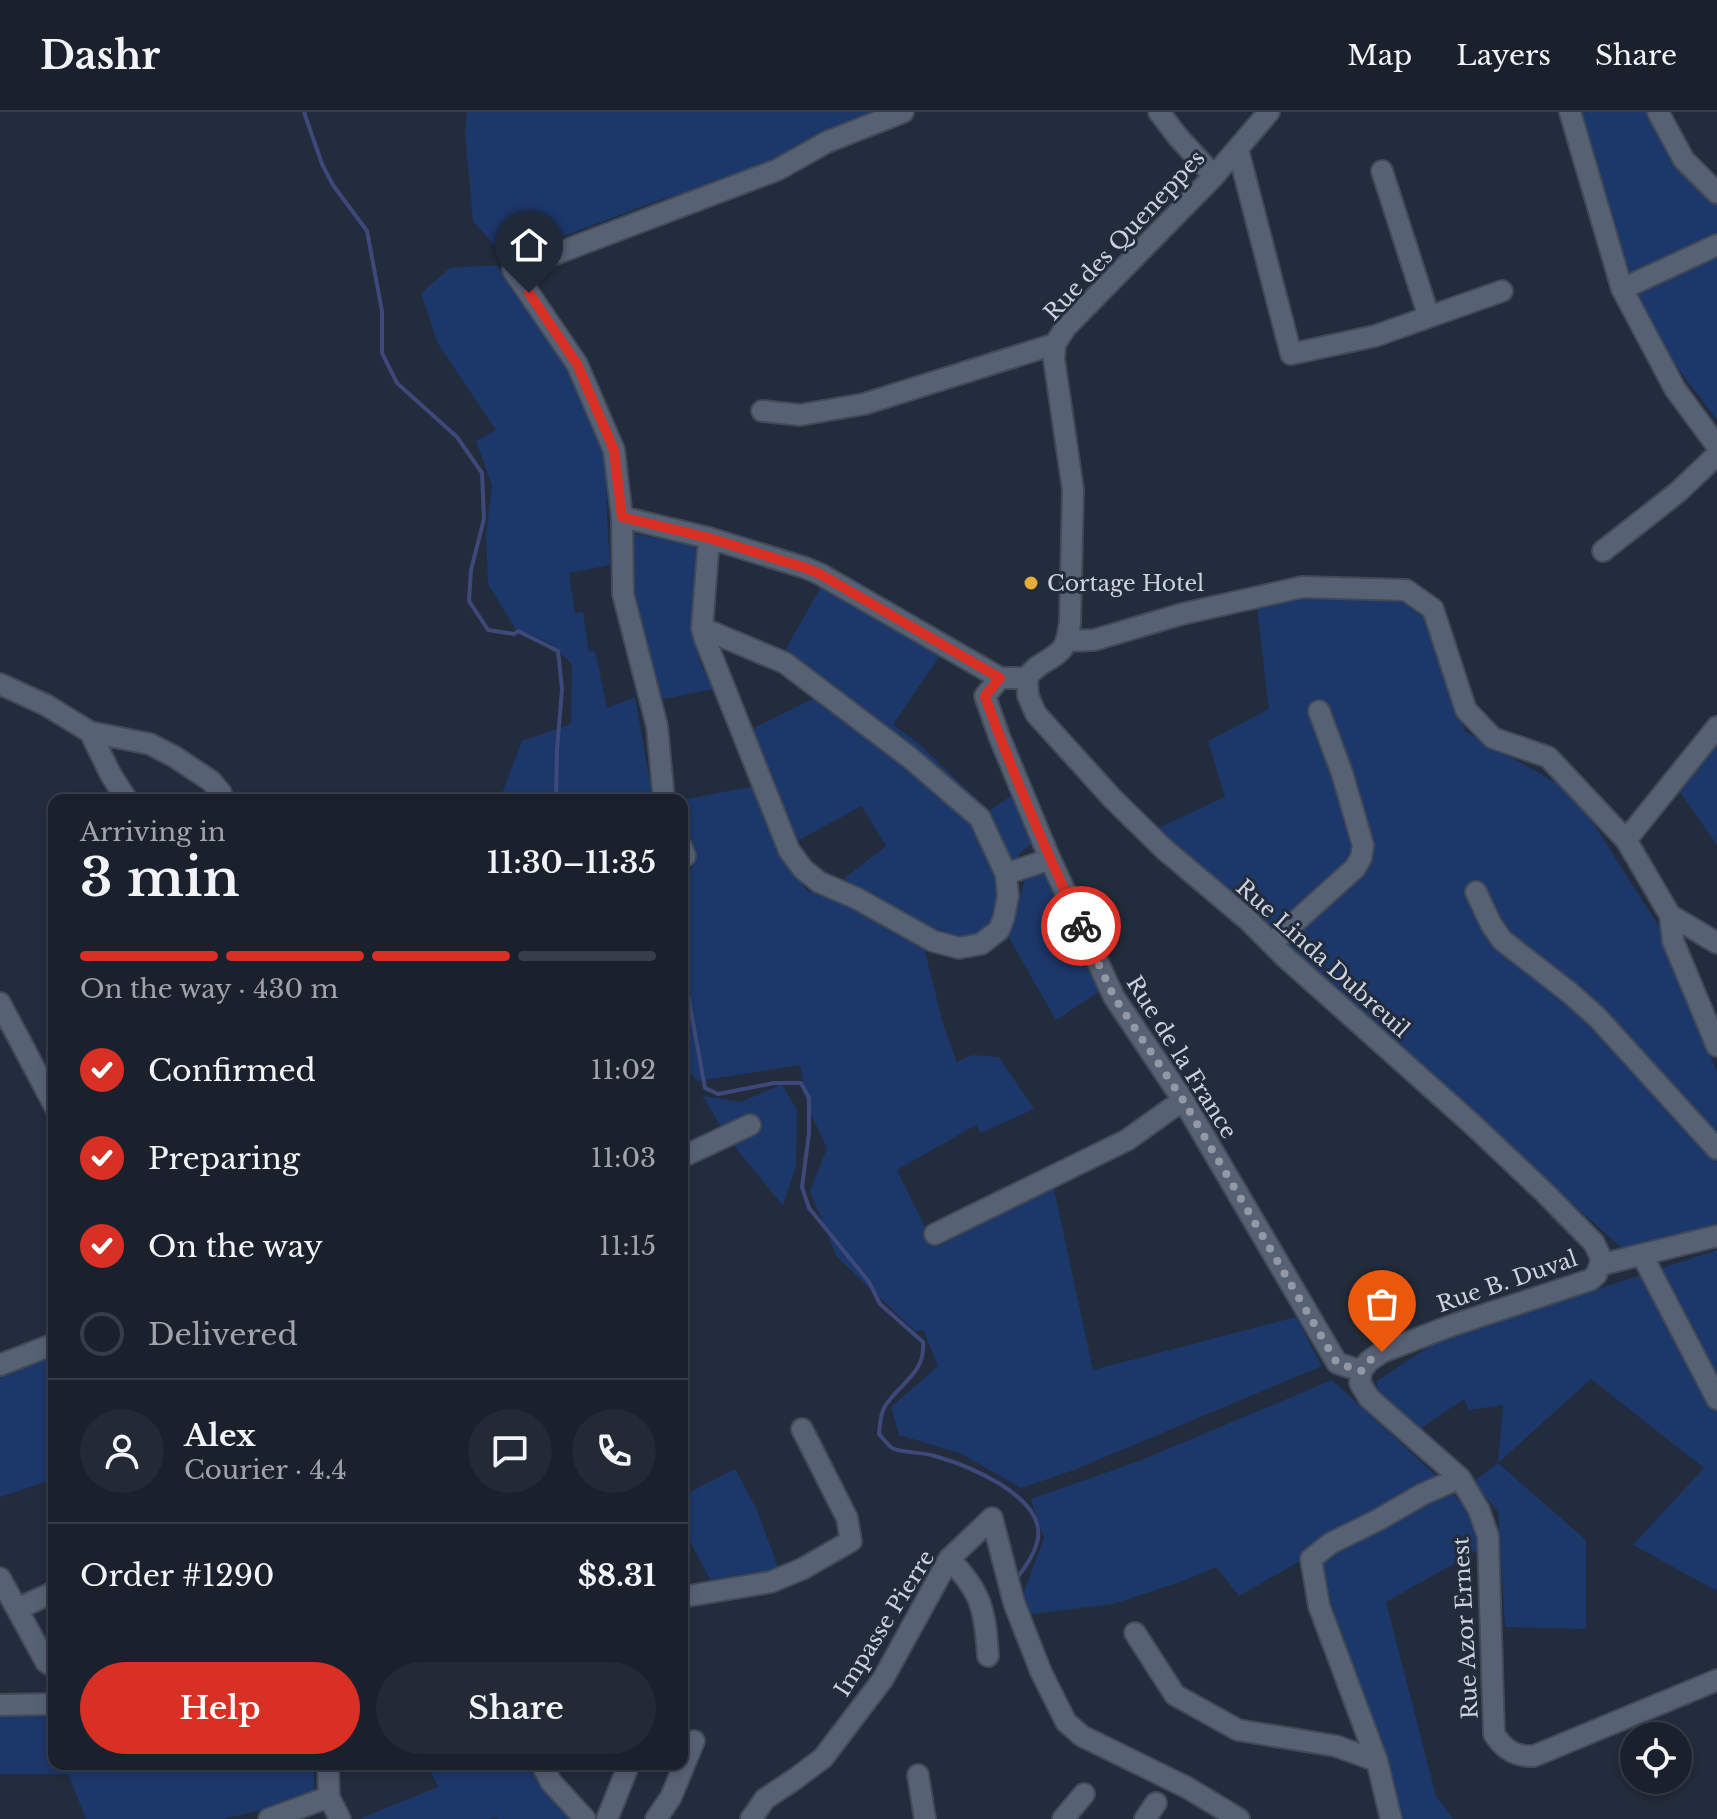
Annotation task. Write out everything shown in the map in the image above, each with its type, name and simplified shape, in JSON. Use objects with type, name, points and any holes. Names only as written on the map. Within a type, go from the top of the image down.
[{"type":"street","points":[[663,794],[657,726],[623,594],[622,517],[614,450],[577,364],[513,270],[777,170],[827,142],[903,112]]},
{"type":"street","points":[[1159,112],[1214,176]]},
{"type":"street","name":"Rue des Queneppes","points":[[762,411],[800,415],[864,404],[1055,344],[1066,327],[1214,176],[1269,112]]},
{"type":"street","points":[[1570,112],[1622,289],[1675,389],[1717,446]]},
{"type":"street","points":[[1658,112],[1684,160],[1717,193]]},
{"type":"street","points":[[1238,150],[1291,354],[1375,336],[1502,291]]},
{"type":"street","points":[[1382,171],[1429,317]]},
{"type":"street","points":[[1622,289],[1717,245]]},
{"type":"street","points":[[622,517],[709,538],[806,568],[1000,678],[1027,678],[1032,669],[1062,650],[1067,641],[1071,598],[1073,490],[1054,359],[1055,344]]},
{"type":"street","points":[[1603,551],[1678,492],[1717,455]]},
{"type":"street","points":[[702,628],[785,663],[909,757],[980,818],[1006,874],[1008,896],[999,930],[981,944],[959,948],[933,941],[856,898],[819,882],[803,869],[789,850],[702,628],[709,538]]},
{"type":"street","points":[[1067,641],[1094,640],[1182,614],[1302,587],[1406,590],[1433,609],[1466,710],[1493,738],[1548,757],[1626,840],[1670,915],[1673,941],[1717,1046]]},
{"type":"street","name":"Rue de la France","points":[[1000,678],[985,696],[999,736],[1050,859],[1114,997],[1183,1100],[1337,1363],[1361,1371]]},
{"type":"street","name":"Rue Linda Dubreuil","points":[[1027,678],[1028,696],[1036,714],[1113,799],[1164,849],[1248,920],[1545,1193],[1594,1243],[1601,1258],[1600,1265]]},
{"type":"street","points":[[0,684],[46,705],[90,732],[150,744],[211,781],[221,794]]},
{"type":"street","points":[[1272,943],[1355,868],[1361,858],[1363,845],[1347,787],[1319,711]]},
{"type":"street","points":[[1626,840],[1717,727]]},
{"type":"street","points":[[90,732],[123,794]]},
{"type":"street","points":[[1006,874],[1050,859]]},
{"type":"street","points":[[1476,892],[1502,940],[1597,1017],[1717,1149]]},
{"type":"street","points":[[1670,915],[1717,943]]},
{"type":"street","points":[[0,1003],[48,1094]]},
{"type":"street","points":[[935,1234],[1127,1140],[1183,1100]]},
{"type":"street","points":[[688,1154],[750,1125]]},
{"type":"street","name":"Rue B. Duval","points":[[1361,1371],[1382,1352],[1590,1280],[1600,1265],[1717,1236]]},
{"type":"street","points":[[1642,1255],[1717,1399]]},
{"type":"street","points":[[0,1365],[48,1346]]},
{"type":"street","name":"Rue Azor Ernest","points":[[1361,1371],[1360,1383],[1369,1398],[1460,1478],[1479,1510],[1488,1536],[1494,1734],[1501,1744],[1524,1757],[1534,1756],[1717,1680]]},
{"type":"street","points":[[688,1596],[771,1582],[802,1569],[851,1541],[847,1518],[802,1429]]},
{"type":"street","points":[[1391,1819],[1377,1761],[1319,1606],[1311,1559],[1331,1543],[1460,1478]]},
{"type":"street","name":"Impasse Pierre","points":[[751,1819],[765,1799],[823,1758],[883,1679],[949,1559],[992,1518],[1014,1603],[1041,1672],[1066,1722],[1082,1736],[1188,1788],[1239,1819]]},
{"type":"street","points":[[949,1559],[973,1585],[981,1604],[985,1615],[988,1656]]},
{"type":"street","points":[[0,1578],[48,1663]]},
{"type":"street","points":[[17,1609],[48,1595]]},
{"type":"street","points":[[1135,1633],[1175,1695],[1238,1730],[1336,1746],[1377,1761]]},
{"type":"street","points":[[0,1705],[48,1704]]},
{"type":"street","points":[[688,1756],[694,1741]]},
{"type":"street","points":[[328,1770],[329,1797],[340,1819]]},
{"type":"street","points":[[545,1770],[551,1782],[585,1819]]},
{"type":"street","points":[[607,1819],[627,1770]]},
{"type":"street","points":[[656,1819],[671,1797],[682,1770]]},
{"type":"street","points":[[918,1775],[925,1819]]},
{"type":"street","points":[[1063,1819],[1084,1794]]},
{"type":"street","points":[[269,1819],[329,1797]]},
{"type":"shaded area","points":[[467,112],[874,112],[756,169],[654,202],[506,258],[473,221],[465,133]]},
{"type":"shaded area","points":[[1579,112],[1652,112],[1677,165],[1717,205],[1717,237],[1630,274]]},
{"type":"shaded area","points":[[1717,252],[1717,420],[1664,350],[1636,290]]},
{"type":"shaded area","points":[[496,265],[562,351],[606,450],[610,565],[569,573],[575,613],[583,612],[589,652],[595,651],[607,708],[635,697],[652,794],[502,794],[522,741],[571,724],[572,664],[551,644],[515,628],[488,584],[486,536],[492,485],[476,441],[496,430],[437,342],[421,293],[450,268]]},
{"type":"shaded area","points":[[626,532],[704,548],[695,620],[699,660],[713,689],[659,700],[633,608]]},
{"type":"shaded area","points":[[823,583],[869,615],[941,654],[893,725],[918,743],[989,811],[1014,794],[1036,840],[1020,853],[1012,873],[1000,930],[981,944],[928,926],[841,881],[886,846],[862,806],[795,842],[750,730],[837,687],[783,654]]},
{"type":"shaded area","points":[[1301,595],[1404,600],[1430,619],[1465,731],[1574,793],[1660,928],[1717,1073],[1717,1235],[1635,1260],[1158,828],[1225,797],[1208,741],[1269,709],[1257,608]]},
{"type":"shaded area","points":[[1717,741],[1717,845],[1680,792]]},
{"type":"shaded area","points":[[755,786],[770,834],[807,891],[870,906],[923,943],[943,1024],[957,1062],[973,1055],[999,1057],[1034,1109],[981,1133],[976,1125],[897,1170],[927,1231],[939,1246],[1053,1185],[1093,1370],[1296,1317],[1322,1366],[1074,1470],[1021,1488],[960,1453],[899,1435],[891,1407],[938,1366],[923,1330],[915,1331],[837,1257],[810,1191],[827,1148],[808,1108],[800,1065],[698,1081],[688,1070],[688,866],[691,870],[697,855],[688,834],[688,799]]},
{"type":"shaded area","points":[[1046,870],[1103,989],[1056,1020],[1009,938],[1025,878]]},
{"type":"shaded area","points":[[782,1084],[797,1110],[796,1165],[783,1206],[727,1137],[703,1096],[741,1102]]},
{"type":"shaded area","points":[[1717,1250],[1717,1591],[1633,1545],[1704,1468],[1591,1379],[1498,1463],[1503,1405],[1469,1410],[1464,1399],[1420,1429],[1377,1391],[1377,1381],[1436,1342]]},
{"type":"shaded area","points":[[48,1358],[48,1481],[0,1497],[0,1377]]},
{"type":"shaded area","points":[[1332,1380],[1441,1480],[1239,1596],[1216,1567],[1113,1604],[1015,1616],[1044,1538],[1031,1499],[1139,1461]]},
{"type":"shaded area","points":[[1498,1463],[1586,1540],[1586,1629],[1505,1627],[1498,1512],[1473,1482]]},
{"type":"shaded area","points":[[735,1469],[756,1508],[780,1572],[713,1585],[688,1538],[688,1493]]},
{"type":"shaded area","points":[[1452,1493],[1473,1515],[1478,1550],[1386,1602],[1436,1796],[1453,1819],[1396,1819],[1321,1568],[1329,1550]]},
{"type":"shaded area","points":[[0,1715],[48,1716],[48,1770],[314,1770],[314,1798],[223,1819],[86,1819],[68,1774],[0,1774]]},
{"type":"shaded area","points":[[430,1770],[541,1770],[578,1819],[359,1819],[438,1787]]},
{"type":"waterway","points":[[304,112],[322,164],[333,185],[367,231],[382,311],[382,353],[397,383],[457,437],[482,473],[484,519],[471,570],[469,601],[488,630],[514,634],[518,631],[558,651],[562,689],[556,794]]},
{"type":"waterway","points":[[688,995],[705,1088],[718,1094],[774,1083],[801,1083],[809,1098],[809,1133],[802,1187],[809,1208],[869,1282],[880,1304],[923,1342],[923,1353],[916,1371],[884,1408],[879,1434],[892,1448],[935,1456],[983,1475],[1000,1484],[1029,1508],[1037,1522],[1037,1544],[1015,1581]]},
{"type":"way so far","points":[[1081,926],[1114,997],[1183,1100],[1337,1363],[1361,1371],[1382,1352]]},
{"type":"place","name":"Cortage Hotel","points":[[1031,583]]},
{"type":"route","points":[[529,293],[577,364],[614,450],[622,517],[709,538],[806,568],[1000,678],[985,696],[1050,859],[1081,926]]}]
